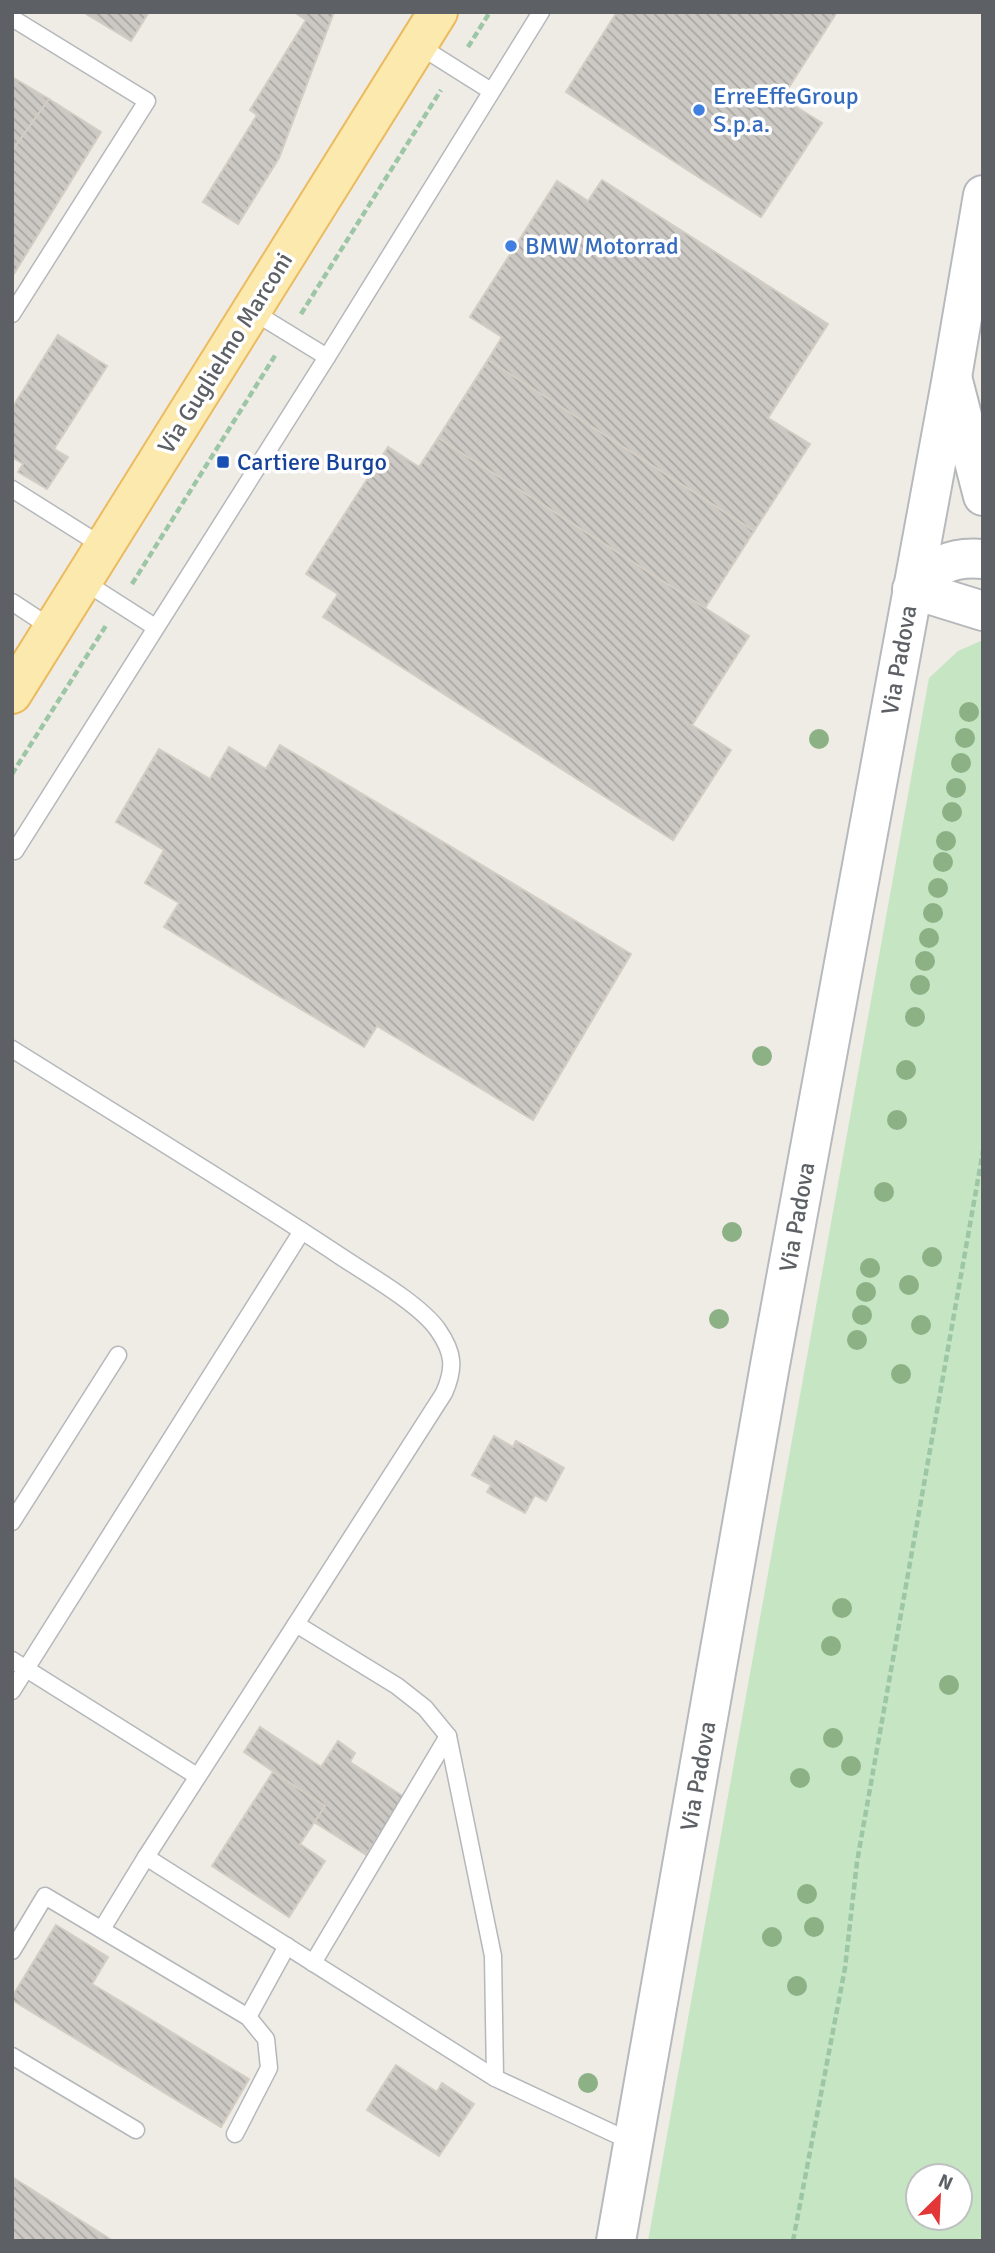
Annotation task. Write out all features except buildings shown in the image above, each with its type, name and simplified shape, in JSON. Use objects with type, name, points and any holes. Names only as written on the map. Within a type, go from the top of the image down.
[{"type":"main road","name":"Via Guglielmo Marconi","points":[[12,694],[438,12]]},
{"type":"main road","name":"Via Padova","points":[[616,2241],[770,1365],[983,195]]},
{"type":"main road","points":[[952,377],[983,496]]},
{"type":"main road","points":[[912,589],[936,567],[955,560],[983,559]]},
{"type":"main road","points":[[912,589],[983,611]]},
{"type":"lane","points":[[12,849],[15,851],[541,12]]},
{"type":"lane","points":[[12,18],[147,101],[12,314]]},
{"type":"lane","points":[[418,45],[491,91]]},
{"type":"lane","points":[[252,311],[327,357]]},
{"type":"lane","points":[[12,489],[104,547]]},
{"type":"lane","points":[[83,581],[155,627]]},
{"type":"lane","points":[[12,602],[53,629]]},
{"type":"lane","points":[[12,1049],[302,1231],[403,1298],[436,1327],[450,1352],[452,1375],[444,1393],[197,1776],[102,1929]]},
{"type":"lane","points":[[12,1691],[19,1664],[302,1231]]},
{"type":"lane","points":[[12,1522],[118,1355]]},
{"type":"lane","points":[[296,1624],[397,1686],[425,1708],[448,1736],[494,1956],[495,2078]]},
{"type":"lane","points":[[19,1664],[197,1776]]},
{"type":"lane","points":[[313,1962],[448,1736]]},
{"type":"lane","points":[[146,1857],[495,2078],[634,2143]]},
{"type":"lane","points":[[12,1951],[46,1896],[248,2017],[265,2039],[269,2068],[235,2134]]},
{"type":"lane","points":[[248,2017],[287,1946]]},
{"type":"lane","points":[[12,2056],[136,2130]]},
{"type":"path","points":[[12,774],[489,12]]},
{"type":"path","points":[[793,2241],[845,1968],[857,1862],[983,1151]]},
{"type":"green space","points":[[983,640],[983,2241],[648,2241],[929,678],[958,651]]},
{"type":"place","name":"ErreEffeGroup S.p.a.","points":[[699,110]]},
{"type":"place","name":"BMW Motorrad","points":[[511,246]]},
{"type":"place","name":"Cartiere Burgo","points":[[223,462]]}]
